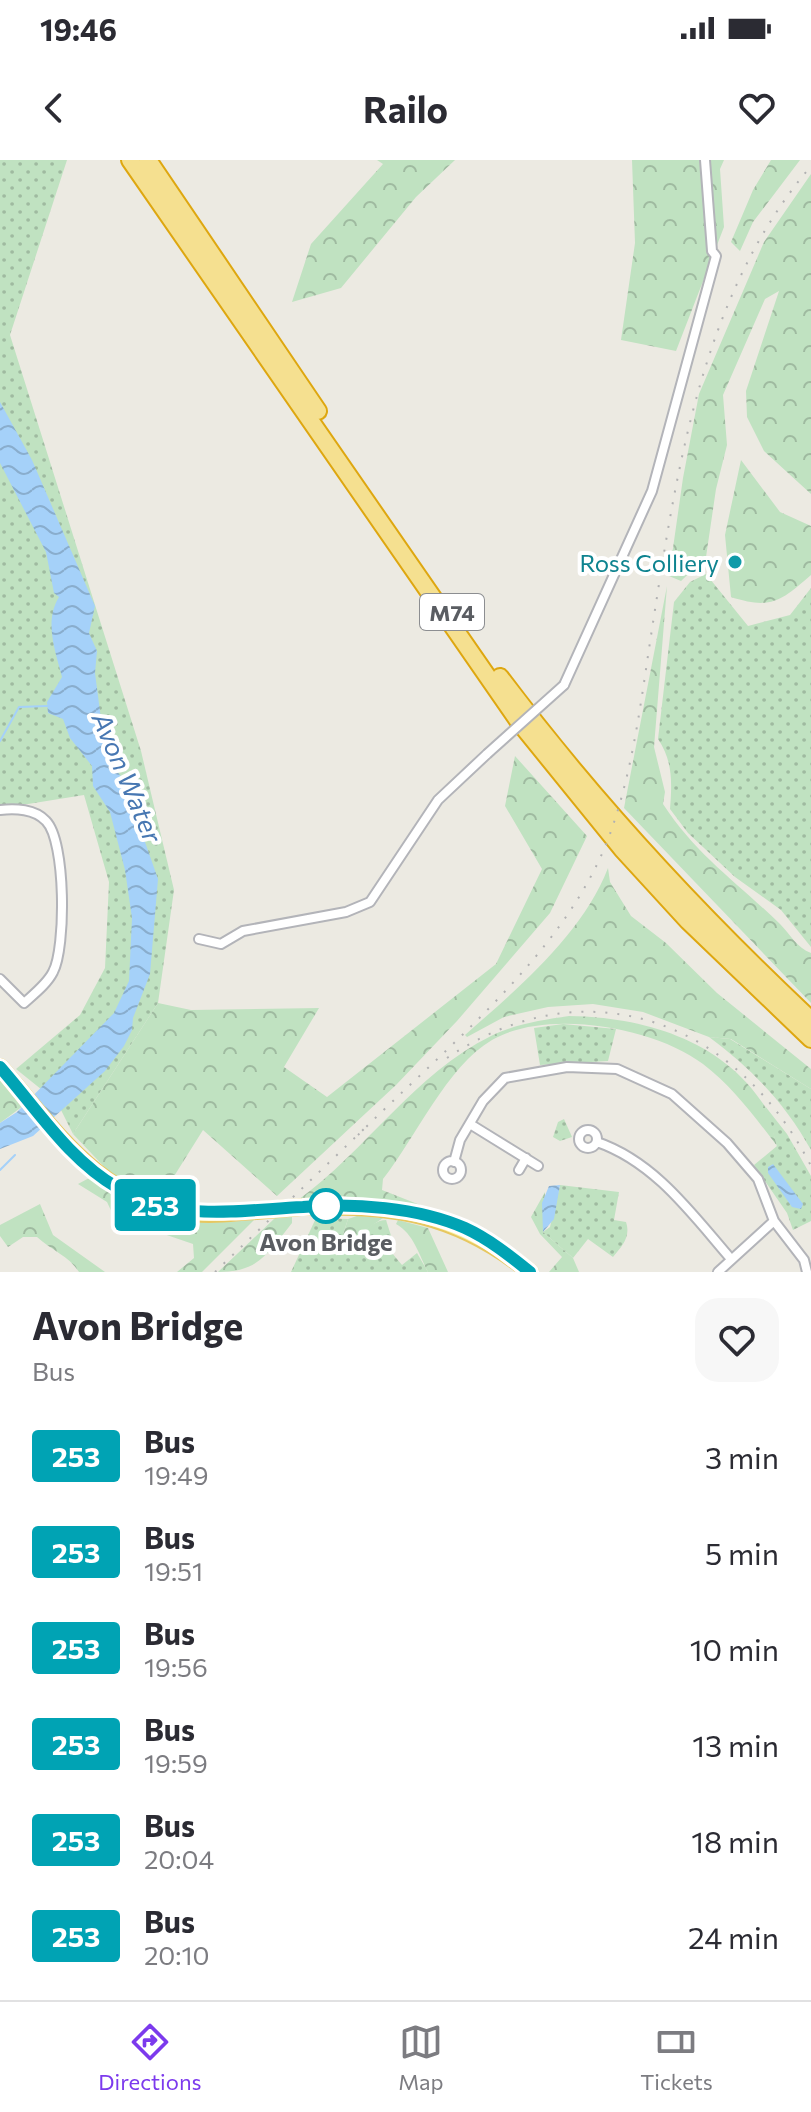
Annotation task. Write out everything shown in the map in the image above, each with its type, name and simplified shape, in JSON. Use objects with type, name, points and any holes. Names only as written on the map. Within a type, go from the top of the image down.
[{"type":"highway","name":"M74","points":[[128,160],[169,214],[519,722],[622,849],[688,921],[811,1039]]},
{"type":"highway","name":"M74","points":[[148,160],[255,313],[418,567],[526,712],[649,858],[743,956],[811,1020]]},
{"type":"main road","points":[[0,1067],[86,1166],[117,1188],[155,1205],[202,1214],[301,1207],[362,1207],[444,1221],[483,1237],[530,1272]]},
{"type":"street","points":[[199,939],[221,944],[243,931],[346,912],[370,902],[438,800],[564,685],[652,491],[708,286],[716,256],[712,251],[705,160]]},
{"type":"street","points":[[0,810],[29,811],[46,820],[58,845],[60,897],[59,949],[52,974],[24,1003],[0,979]]},
{"type":"street","points":[[454,1162],[460,1140],[470,1124],[497,1086],[514,1075],[586,1066],[617,1069],[672,1094],[727,1143],[758,1179],[774,1221],[804,1260],[807,1272]]},
{"type":"street","points":[[470,1124],[538,1166]]},
{"type":"street","points":[[597,1142],[615,1148],[660,1178],[731,1259]]},
{"type":"street","points":[[519,1170],[526,1158]]},
{"type":"street","points":[[718,1272],[774,1221]]},
{"type":"green space","points":[[0,160],[67,160],[10,335],[141,751],[174,890],[158,1003],[73,1134],[57,1102],[16,1069],[80,1015],[105,968],[109,882],[84,795],[28,804],[0,804]]},
{"type":"green space","points":[[377,160],[455,160],[416,197],[341,288],[292,302],[311,244],[383,164]]},
{"type":"green space","points":[[632,160],[724,160],[720,169],[724,227],[676,351],[621,340],[635,243]]},
{"type":"green space","points":[[771,160],[800,160],[753,222],[740,251],[731,242],[753,190]]},
{"type":"green space","points":[[811,174],[811,494],[764,451],[747,417],[746,391],[779,291],[765,299],[723,395],[727,445],[716,489],[706,557],[681,581],[669,576],[699,394],[764,242]]},
{"type":"green space","points":[[741,460],[780,512],[811,526],[811,575],[783,597],[766,603],[731,597],[725,535]]},
{"type":"green space","points":[[706,574],[748,626],[790,615],[811,588],[811,947],[781,910],[735,877],[688,833],[670,809],[669,764],[658,739],[674,602],[690,582]]},
{"type":"green space","points":[[667,586],[654,747],[665,792],[663,804],[704,854],[811,953],[811,1003],[624,808]]},
{"type":"green space","points":[[515,756],[587,836],[550,913],[457,1021],[396,1085],[277,1196],[203,1130],[161,1197],[111,1174],[73,1134],[158,1003],[191,1010],[319,1008],[284,1067],[327,1097],[496,964],[542,869],[505,806]]},
{"type":"green space","points":[[608,868],[610,882],[631,916],[666,943],[717,993],[811,1069],[811,1089],[731,1039],[709,1037],[643,1012],[593,1004],[548,1007],[504,1017],[467,1037],[465,1035],[527,979],[565,938],[597,892]]},
{"type":"green space","points":[[569,1016],[597,1017],[651,1027],[703,1048],[726,1063],[764,1105],[777,1146],[724,1082],[682,1051],[657,1040],[600,1026],[541,1025],[515,1030],[492,1040],[460,1067],[383,1179],[382,1190],[443,1214],[342,1196],[298,1200],[346,1159],[414,1092],[463,1052],[510,1028]]},
{"type":"green space","points":[[563,1024],[616,1029],[608,1061],[540,1065],[534,1028]]},
{"type":"green space","points":[[709,1037],[730,1039],[811,1089],[811,1150],[766,1088]]},
{"type":"green space","points":[[0,1079],[23,1106],[0,1123]]},
{"type":"green space","points":[[765,1106],[787,1134],[811,1176],[811,1221],[793,1230],[787,1213],[754,1165],[777,1146]]},
{"type":"green space","points":[[564,1119],[572,1137],[560,1141],[553,1137],[558,1122]]},
{"type":"green space","points":[[91,1177],[148,1212],[187,1221],[254,1220],[202,1272],[177,1272],[194,1258],[193,1244],[114,1217],[107,1202],[78,1184]]},
{"type":"green space","points":[[560,1185],[619,1192],[614,1220],[626,1222],[627,1232],[625,1241],[613,1257],[588,1239],[573,1258],[543,1232],[550,1227]]},
{"type":"green space","points":[[545,1192],[543,1232],[573,1258],[579,1272],[549,1272],[562,1257],[540,1234],[531,1217]]},
{"type":"green space","points":[[40,1204],[53,1235],[105,1272],[79,1272],[37,1237],[23,1237],[8,1247],[0,1236],[0,1225]]},
{"type":"green space","points":[[357,1216],[383,1218],[361,1233],[347,1257],[336,1257],[348,1219]]},
{"type":"green space","points":[[292,1217],[292,1223],[261,1259],[243,1269],[218,1272],[275,1218]]},
{"type":"green space","points":[[316,1218],[348,1219],[336,1256],[367,1228],[386,1220],[395,1248],[392,1253],[402,1265],[417,1253],[428,1272],[291,1272]]},
{"type":"green space","points":[[398,1220],[428,1228],[448,1272],[428,1272],[412,1239],[396,1224]]},
{"type":"water","name":"Avon Water","points":[[0,402],[32,460],[95,606],[89,633],[97,651],[95,673],[104,742],[110,762],[138,799],[145,842],[158,879],[150,974],[124,1046],[105,1071],[33,1136],[0,1149],[0,1123],[17,1112],[114,1013],[129,981],[132,918],[125,870],[110,812],[93,786],[92,766],[70,738],[63,719],[48,713],[47,702],[62,677],[52,626],[59,597],[54,593],[46,552],[0,463]]},
{"type":"water","points":[[773,1164],[803,1204],[801,1209],[792,1207],[768,1173],[768,1167]]},
{"type":"water","points":[[560,1185],[554,1219],[543,1232],[542,1203],[549,1186]]},
{"type":"waterway","points":[[0,741],[19,707],[47,706]]},
{"type":"waterway","points":[[0,1170],[15,1155]]},
{"type":"railway","points":[[358,1135],[462,1035],[531,963],[587,884],[607,842],[630,763],[672,507],[700,385],[719,326],[744,270],[774,216],[811,166]]},
{"type":"railway","points":[[447,1058],[500,1029],[553,1015],[604,1012],[654,1022],[701,1043],[743,1075],[780,1116],[811,1166]]},
{"type":"railway","points":[[215,1272],[365,1128]]},
{"type":"bus line","name":"253","points":[[0,1067],[86,1166],[117,1188],[155,1205],[202,1214],[334,1205],[413,1215],[463,1227],[504,1251],[530,1272]]},
{"type":"place","name":"Ross Colliery","points":[[735,562]]},
{"type":"place","name":"Avon Bridge","points":[[326,1206]]}]
